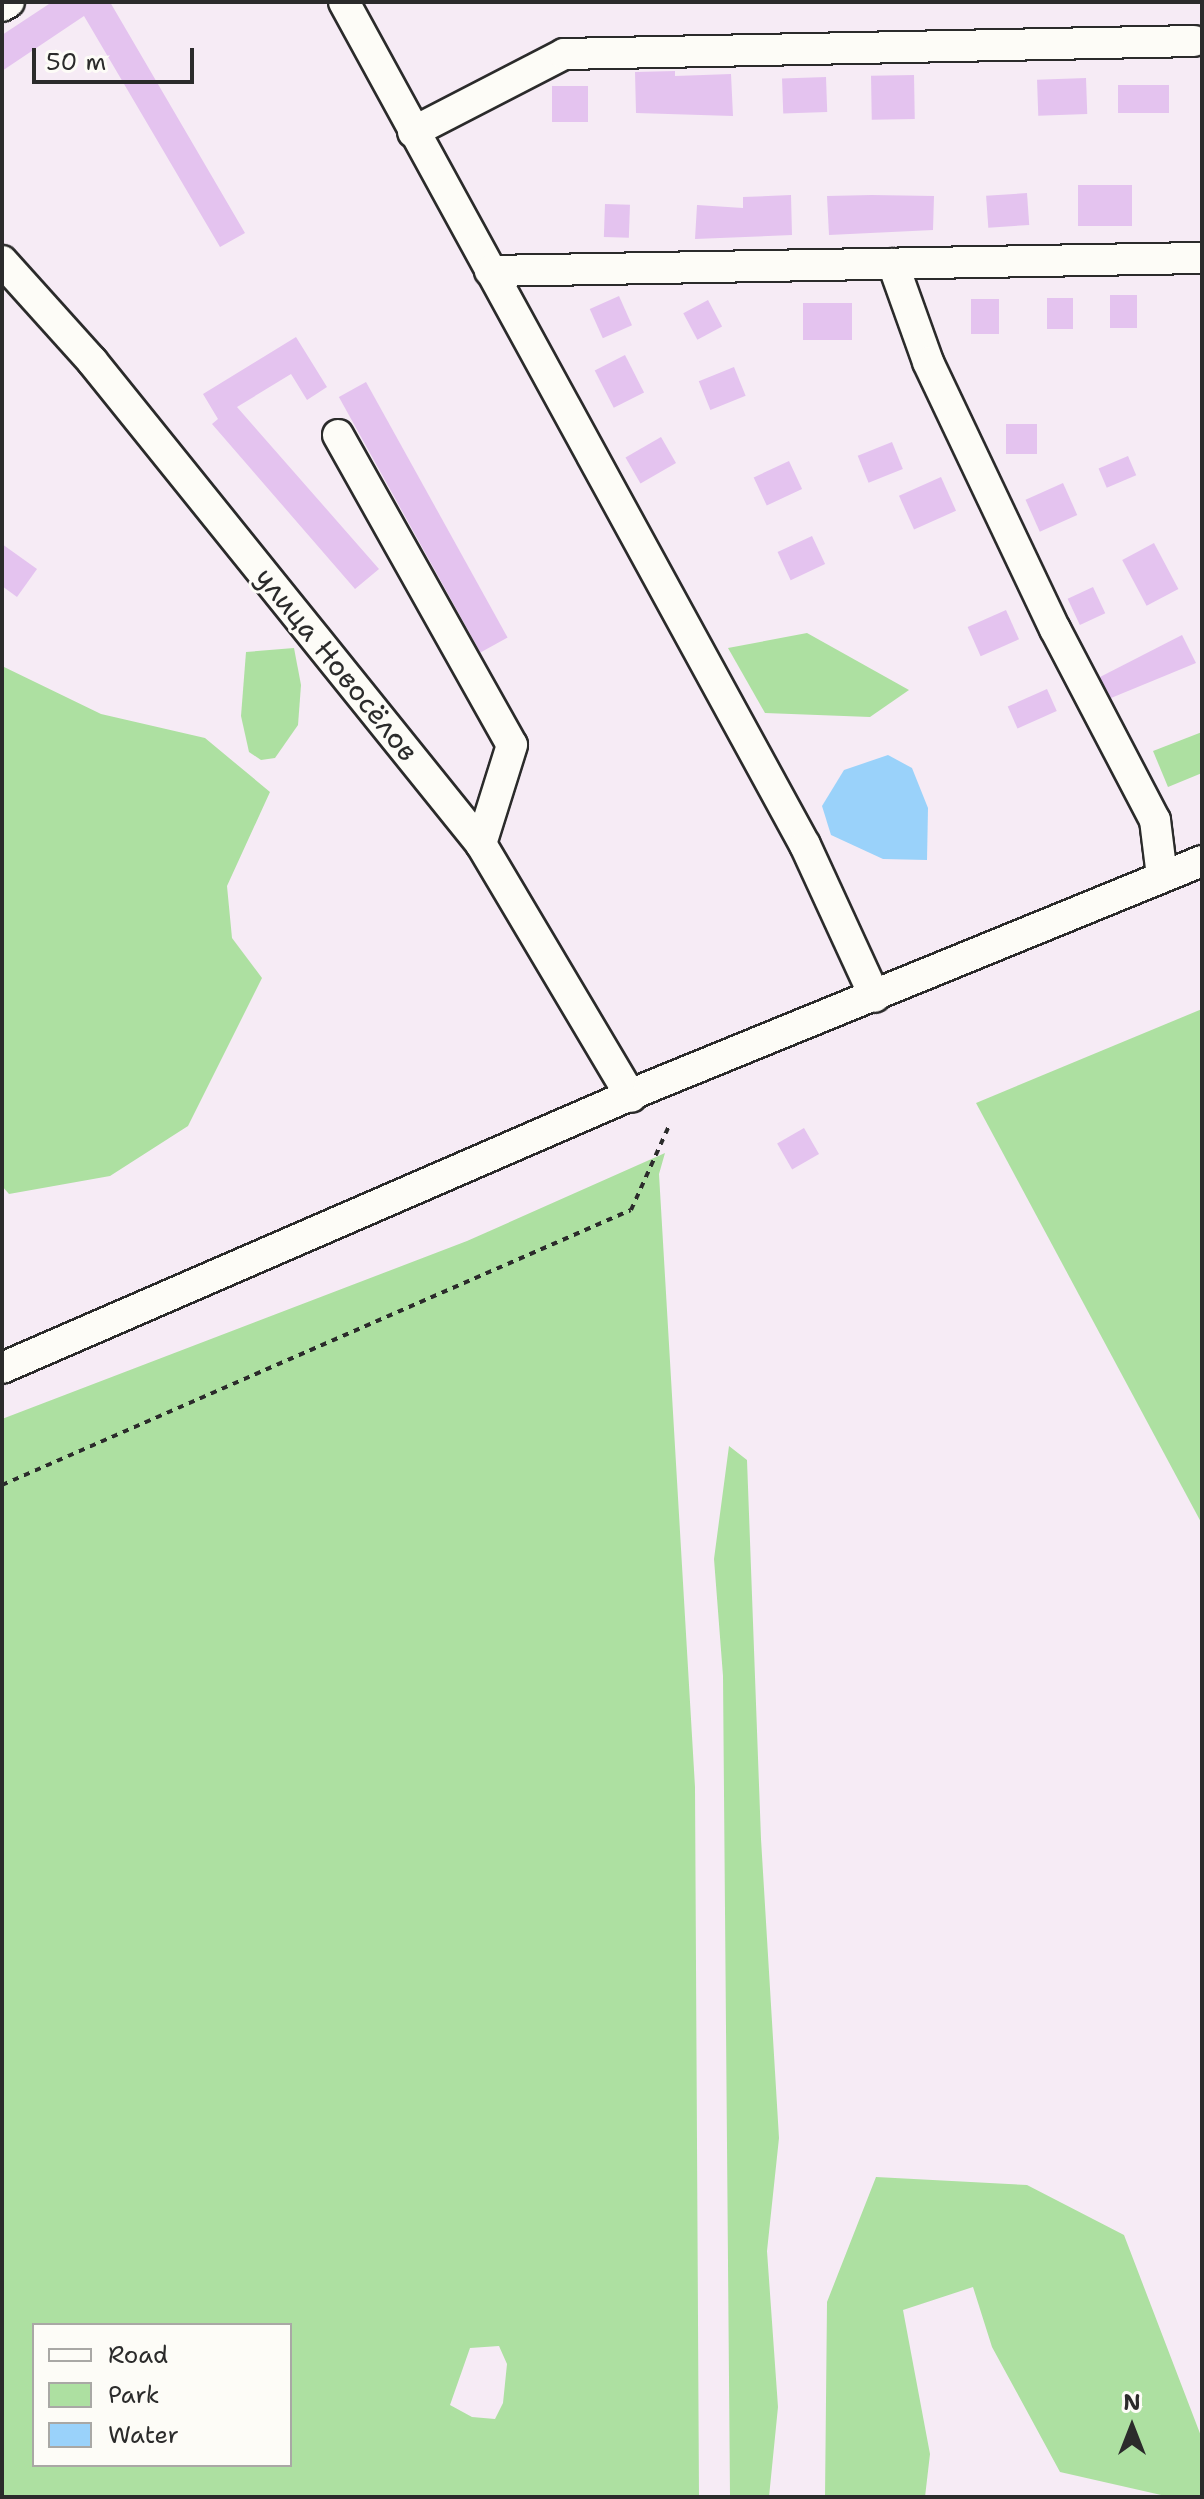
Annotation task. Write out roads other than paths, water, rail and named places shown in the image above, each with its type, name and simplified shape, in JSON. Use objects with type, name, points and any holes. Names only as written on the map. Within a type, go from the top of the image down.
[{"type":"street","points":[[2,6],[9,2]]},
{"type":"street","points":[[344,2],[805,845],[875,997]]},
{"type":"street","points":[[413,132],[564,54],[1194,41]]},
{"type":"street","points":[[490,271],[1202,258]]},
{"type":"street","name":"улица Новосёлов","points":[[2,261],[92,361],[481,844],[631,1097]]},
{"type":"street","points":[[893,264],[928,362],[1055,629],[1155,820],[1162,876]]},
{"type":"street","points":[[338,435],[512,745],[481,844]]},
{"type":"street","points":[[2,1368],[631,1097],[1202,861]]},
{"type":"water","points":[[888,755],[912,768],[928,808],[927,860],[883,859],[831,835],[822,806],[844,770]]}]
